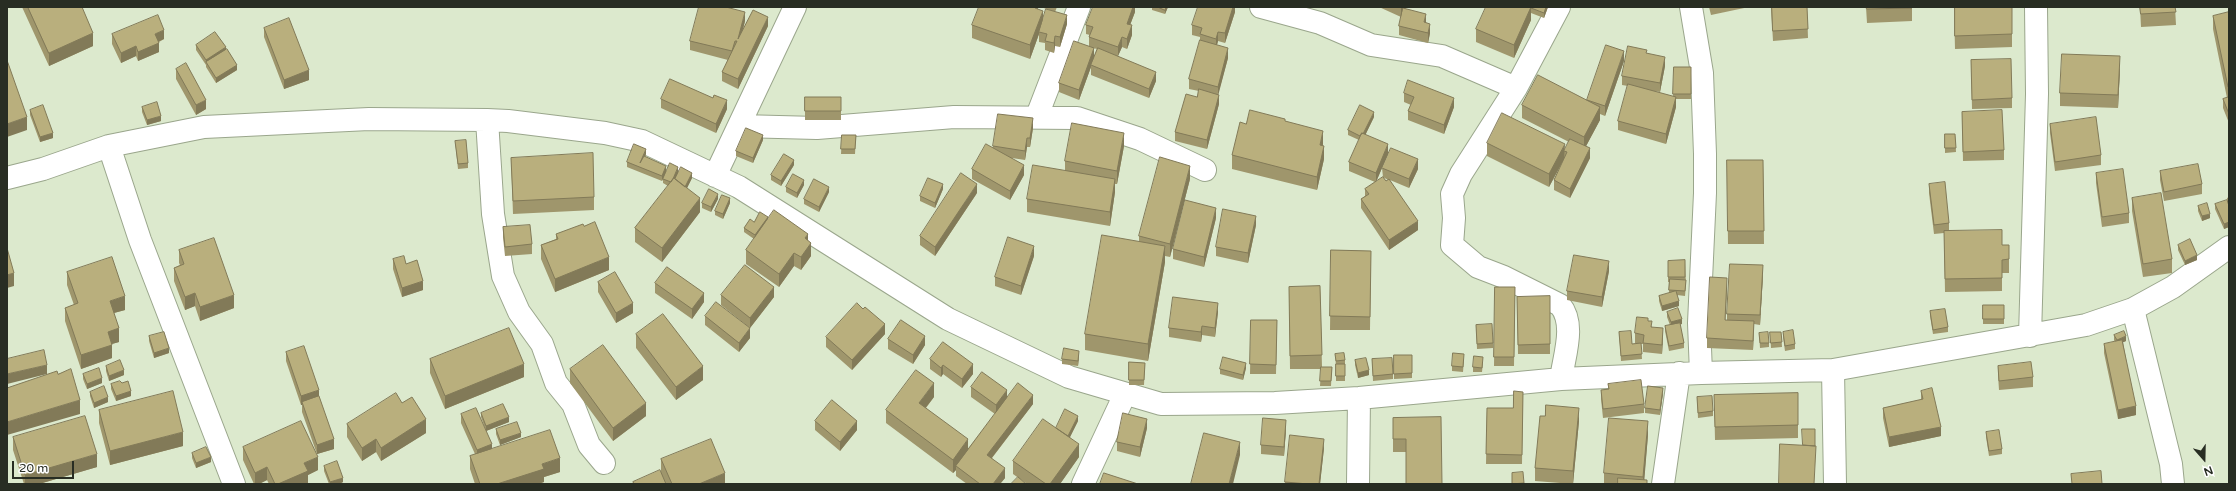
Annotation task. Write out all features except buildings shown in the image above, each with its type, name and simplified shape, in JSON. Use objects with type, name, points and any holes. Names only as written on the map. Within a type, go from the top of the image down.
[{"type":"street","points":[[715,176],[740,126],[795,7]]},
{"type":"street","points":[[1037,116],[1079,7]]},
{"type":"street","points":[[1261,7],[1320,23],[1371,44],[1442,56],[1516,88]]},
{"type":"street","points":[[1559,7],[1516,88],[1461,174],[1452,194],[1454,218],[1452,245],[1478,268],[1504,277],[1560,305],[1565,311],[1569,324],[1561,379]]},
{"type":"street","points":[[1691,7],[1702,73],[1705,147],[1705,193],[1699,323],[1701,372]]},
{"type":"street","points":[[2030,336],[2037,94],[2036,7]]},
{"type":"street","points":[[740,126],[817,128],[954,117],[1037,116],[1077,118],[1140,139],[1205,170]]},
{"type":"street","points":[[7,178],[43,169],[109,146],[204,128],[369,119],[508,120],[605,133],[642,141],[739,187],[948,319],[1069,377],[1161,404],[1275,403],[1359,398],[1561,379],[1679,373],[1833,370],[2086,326],[2133,309],[2173,287],[2229,247]]},
{"type":"street","points":[[488,120],[493,214],[503,276],[519,312],[532,327],[542,344],[556,383],[572,404],[589,445],[604,463]]},
{"type":"street","points":[[109,146],[140,240],[234,484]]},
{"type":"street","points":[[2133,309],[2171,464],[2173,484]]},
{"type":"street","points":[[1833,370],[1835,484]]},
{"type":"street","points":[[1663,484],[1679,373]]},
{"type":"street","points":[[1083,484],[1125,394]]},
{"type":"street","points":[[1358,484],[1359,398]]}]
